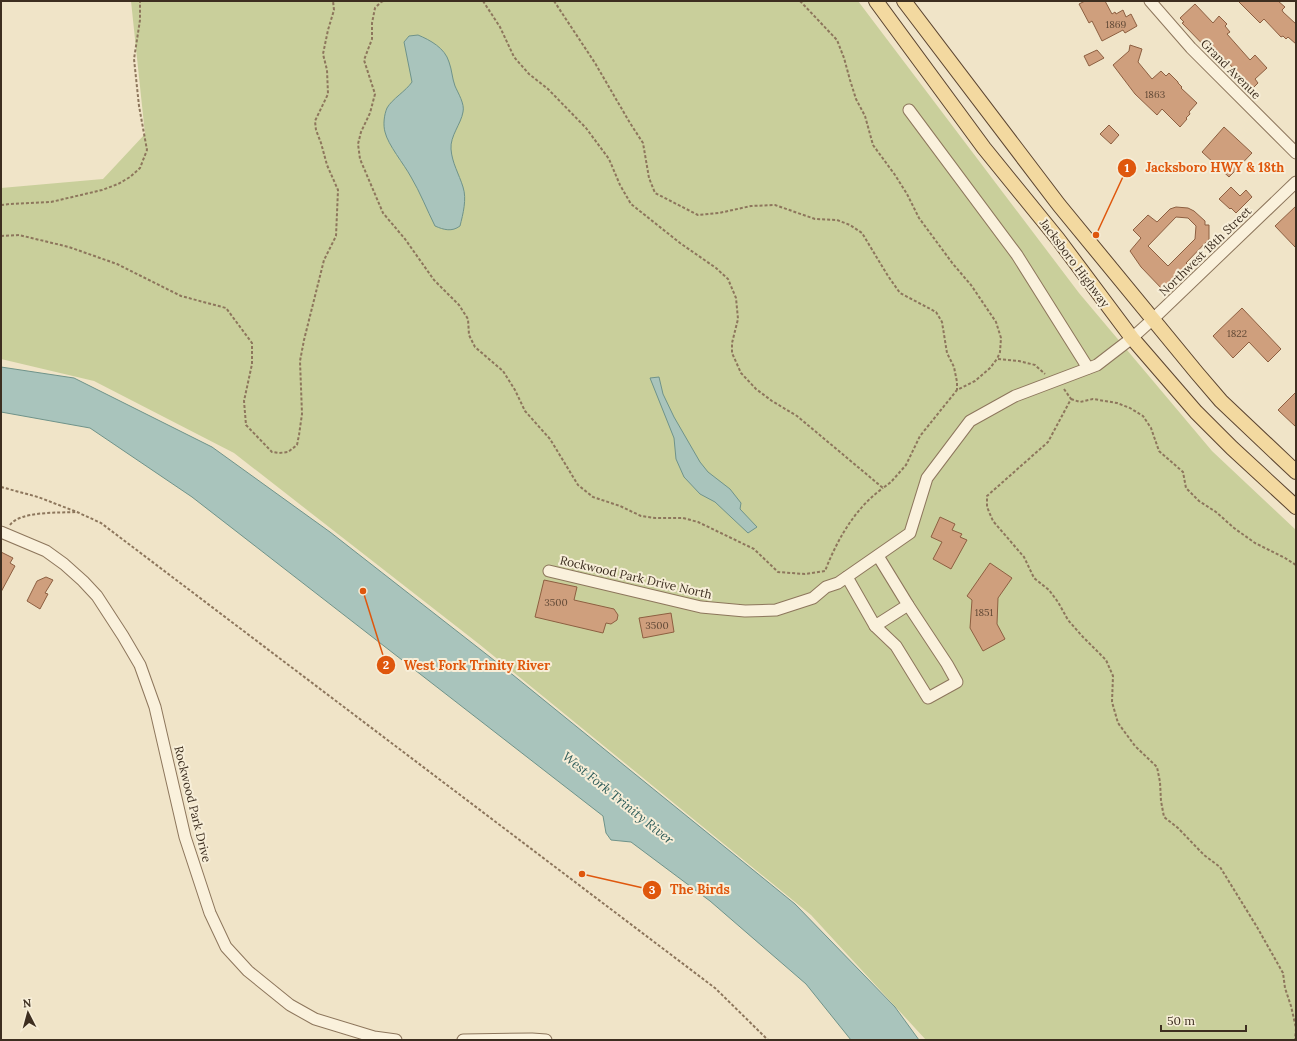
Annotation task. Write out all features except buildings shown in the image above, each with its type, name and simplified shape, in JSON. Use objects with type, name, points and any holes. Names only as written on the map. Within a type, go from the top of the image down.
[{"type":"main road","name":"Jacksboro Highway","points":[[876,1],[984,148],[1058,239],[1132,338],[1196,412],[1232,448],[1296,507]]},
{"type":"main road","name":"Jacksboro Highway","points":[[904,1],[1058,205],[1197,373],[1221,400],[1294,467]]},
{"type":"street","name":"Grand Avenue","points":[[1150,1],[1191,48],[1296,153]]},
{"type":"street","points":[[909,110],[1017,256],[1088,368]]},
{"type":"street","name":"Northwest 18th Street","points":[[1132,338],[1296,182]]},
{"type":"street","name":"Rockwood Park Drive North","points":[[549,571],[701,607],[745,611],[776,610],[813,598],[826,587],[838,583],[910,533],[927,478],[970,421],[1015,396],[1097,365],[1132,338]]},
{"type":"street","name":"Rockwood Park Drive","points":[[3,532],[46,551],[64,564],[83,581],[97,596],[140,665],[156,708],[185,837],[210,913],[226,947],[248,971],[290,1005],[315,1019],[374,1037],[396,1040]]},
{"type":"street","points":[[847,577],[875,626],[896,646],[928,698],[957,682],[878,556]]},
{"type":"street","points":[[875,626],[908,605]]},
{"type":"street","points":[[463,1040],[546,1040]]},
{"type":"path","points":[[1,205],[51,202],[102,190],[118,184],[130,177],[140,168],[147,150],[139,106],[134,59],[140,20],[140,1]]},
{"type":"path","points":[[1,236],[18,235],[69,247],[117,264],[181,296],[226,308],[252,343],[252,364],[244,401],[246,425],[272,452],[288,452],[297,444],[299,435],[302,414],[300,360],[304,340],[324,260],[336,236],[338,190],[326,164],[316,130],[315,121],[328,94],[327,70],[323,54],[334,10],[333,1]]},
{"type":"path","points":[[384,1],[375,8],[372,23],[372,39],[364,60],[375,94],[370,113],[361,132],[358,144],[360,159],[383,213],[405,239],[434,280],[459,305],[468,319],[470,335],[475,347],[503,371],[515,390],[525,411],[550,439],[578,485],[593,497],[620,506],[641,516],[656,518],[683,518],[698,522],[754,549],[778,572],[805,574],[825,571],[832,552],[843,532],[872,496],[891,482],[906,465],[920,436],[957,390],[975,381],[990,368],[997,359],[1000,352],[1001,338],[996,322],[972,285],[952,264],[919,218],[899,181],[873,145],[865,116],[856,99],[837,40],[800,1]]},
{"type":"path","points":[[483,1],[500,27],[514,57],[529,74],[548,89],[586,128],[609,158],[620,185],[631,204],[680,243],[716,268],[728,279],[736,298],[738,319],[732,343],[732,353],[741,373],[756,389],[772,401],[797,416],[883,488]]},
{"type":"path","points":[[554,1],[595,63],[643,143],[649,178],[654,193],[698,215],[719,213],[751,206],[775,205],[815,219],[837,220],[850,225],[862,233],[900,293],[936,312],[942,322],[947,353],[954,367],[957,390]]},
{"type":"path","points":[[997,359],[1019,361],[1035,365],[1063,388],[1071,399],[1080,402],[1093,399],[1117,403],[1130,408],[1143,416],[1151,428],[1159,451],[1183,472],[1186,488],[1199,502],[1216,512],[1255,543],[1296,565]]},
{"type":"path","points":[[1071,399],[1048,442],[987,496],[987,507],[993,521],[1024,557],[1034,578],[1049,590],[1068,620],[1106,660],[1112,676],[1112,702],[1118,723],[1134,746],[1157,767],[1164,817],[1178,828],[1204,855],[1220,867],[1283,973],[1285,988],[1296,1028],[1295,1040]]},
{"type":"path","points":[[1,487],[38,497],[101,523],[715,988],[768,1040]]},
{"type":"path","points":[[3,532],[13,521],[24,516],[77,512]]},
{"type":"green space","points":[[131,1],[858,1],[1079,293],[1212,451],[1296,530],[1296,1040],[926,1040],[811,915],[479,644],[234,453],[94,381],[1,359],[1,188],[103,179],[145,134]]},
{"type":"water","points":[[418,35],[436,45],[447,57],[454,83],[463,106],[462,117],[452,139],[451,149],[454,164],[465,196],[460,226],[451,230],[435,226],[408,172],[389,143],[384,129],[384,120],[387,108],[392,101],[412,82],[404,42],[409,36]]},
{"type":"water","points":[[1,367],[74,378],[212,447],[330,532],[513,675],[795,904],[895,1007],[919,1040],[851,1040],[806,984],[710,901],[631,842],[611,840],[606,833],[603,816],[192,497],[90,428],[1,412]]},
{"type":"water","points":[[659,377],[663,394],[674,417],[700,462],[708,472],[730,489],[741,503],[740,509],[757,527],[748,533],[715,502],[700,494],[684,477],[676,459],[674,438],[650,378]]},
{"type":"place","name":"Jacksboro HWY & 18th","points":[[1096,235]]},
{"type":"place","name":"West Fork Trinity River","points":[[363,591]]},
{"type":"place","name":"The Birds","points":[[582,874]]}]
